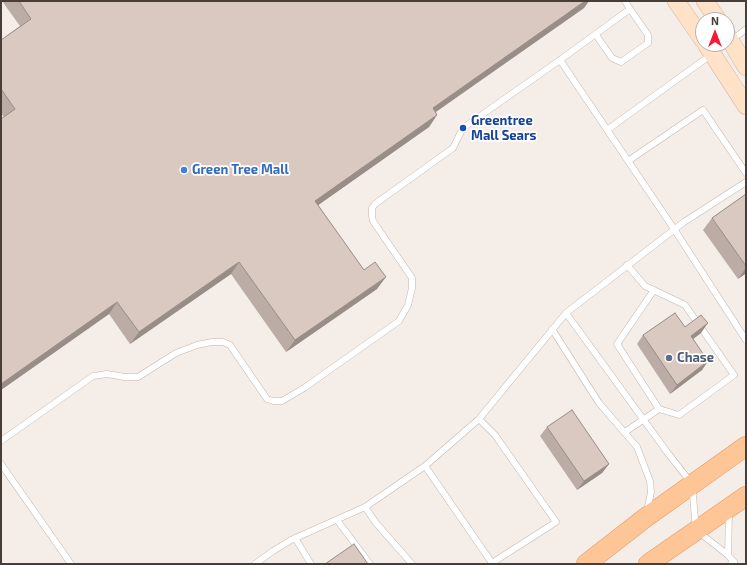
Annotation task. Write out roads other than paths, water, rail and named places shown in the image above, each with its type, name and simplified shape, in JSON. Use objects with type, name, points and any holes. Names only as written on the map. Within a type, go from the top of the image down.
[{"type":"main road","points":[[676,1],[695,29]]},
{"type":"main road","points":[[705,1],[713,12]]},
{"type":"main road","points":[[735,51],[746,67]]},
{"type":"main road","points":[[711,52],[746,106]]},
{"type":"main road","points":[[586,564],[645,518],[746,446]]},
{"type":"main road","points":[[648,564],[746,496]]},
{"type":"lane","points":[[596,35],[612,58],[621,62],[648,43],[648,35],[625,1]]},
{"type":"lane","points":[[1,441],[93,376],[107,374],[125,378],[138,378],[179,352],[197,345],[212,342],[223,342],[230,345],[267,399],[282,401],[304,388],[399,321],[408,305],[412,288],[412,278],[373,221],[372,208],[375,204],[453,148],[462,128],[596,35],[630,9]]},
{"type":"lane","points":[[735,36],[746,29]]},
{"type":"lane","points":[[607,130],[700,52]]},
{"type":"lane","points":[[560,60],[746,340]]},
{"type":"lane","points":[[628,161],[703,110],[746,174]]},
{"type":"lane","points":[[255,564],[263,562],[273,550],[295,538],[365,508],[425,466],[479,419],[566,313],[674,230],[746,182]]},
{"type":"lane","points":[[628,265],[645,286],[654,290],[685,305],[734,375],[679,415],[659,409],[617,344],[654,290]]},
{"type":"lane","points":[[566,313],[692,484],[696,530],[728,555],[734,563]]},
{"type":"lane","points":[[552,329],[599,403],[638,447],[650,481],[651,492],[645,518]]},
{"type":"lane","points":[[625,432],[659,409]]},
{"type":"lane","points":[[425,466],[492,563],[556,522],[496,435],[479,419]]},
{"type":"lane","points":[[1,464],[70,564]]},
{"type":"lane","points":[[365,508],[380,528],[412,564]]},
{"type":"lane","points":[[728,555],[729,508]]},
{"type":"lane","points":[[336,520],[370,564]]},
{"type":"lane","points":[[295,538],[312,564]]},
{"type":"place","name":"Greentree Mall Sears","points":[[463,128]]},
{"type":"place","name":"Green Tree Mall","points":[[184,170]]},
{"type":"place","name":"Chase","points":[[669,358]]}]
